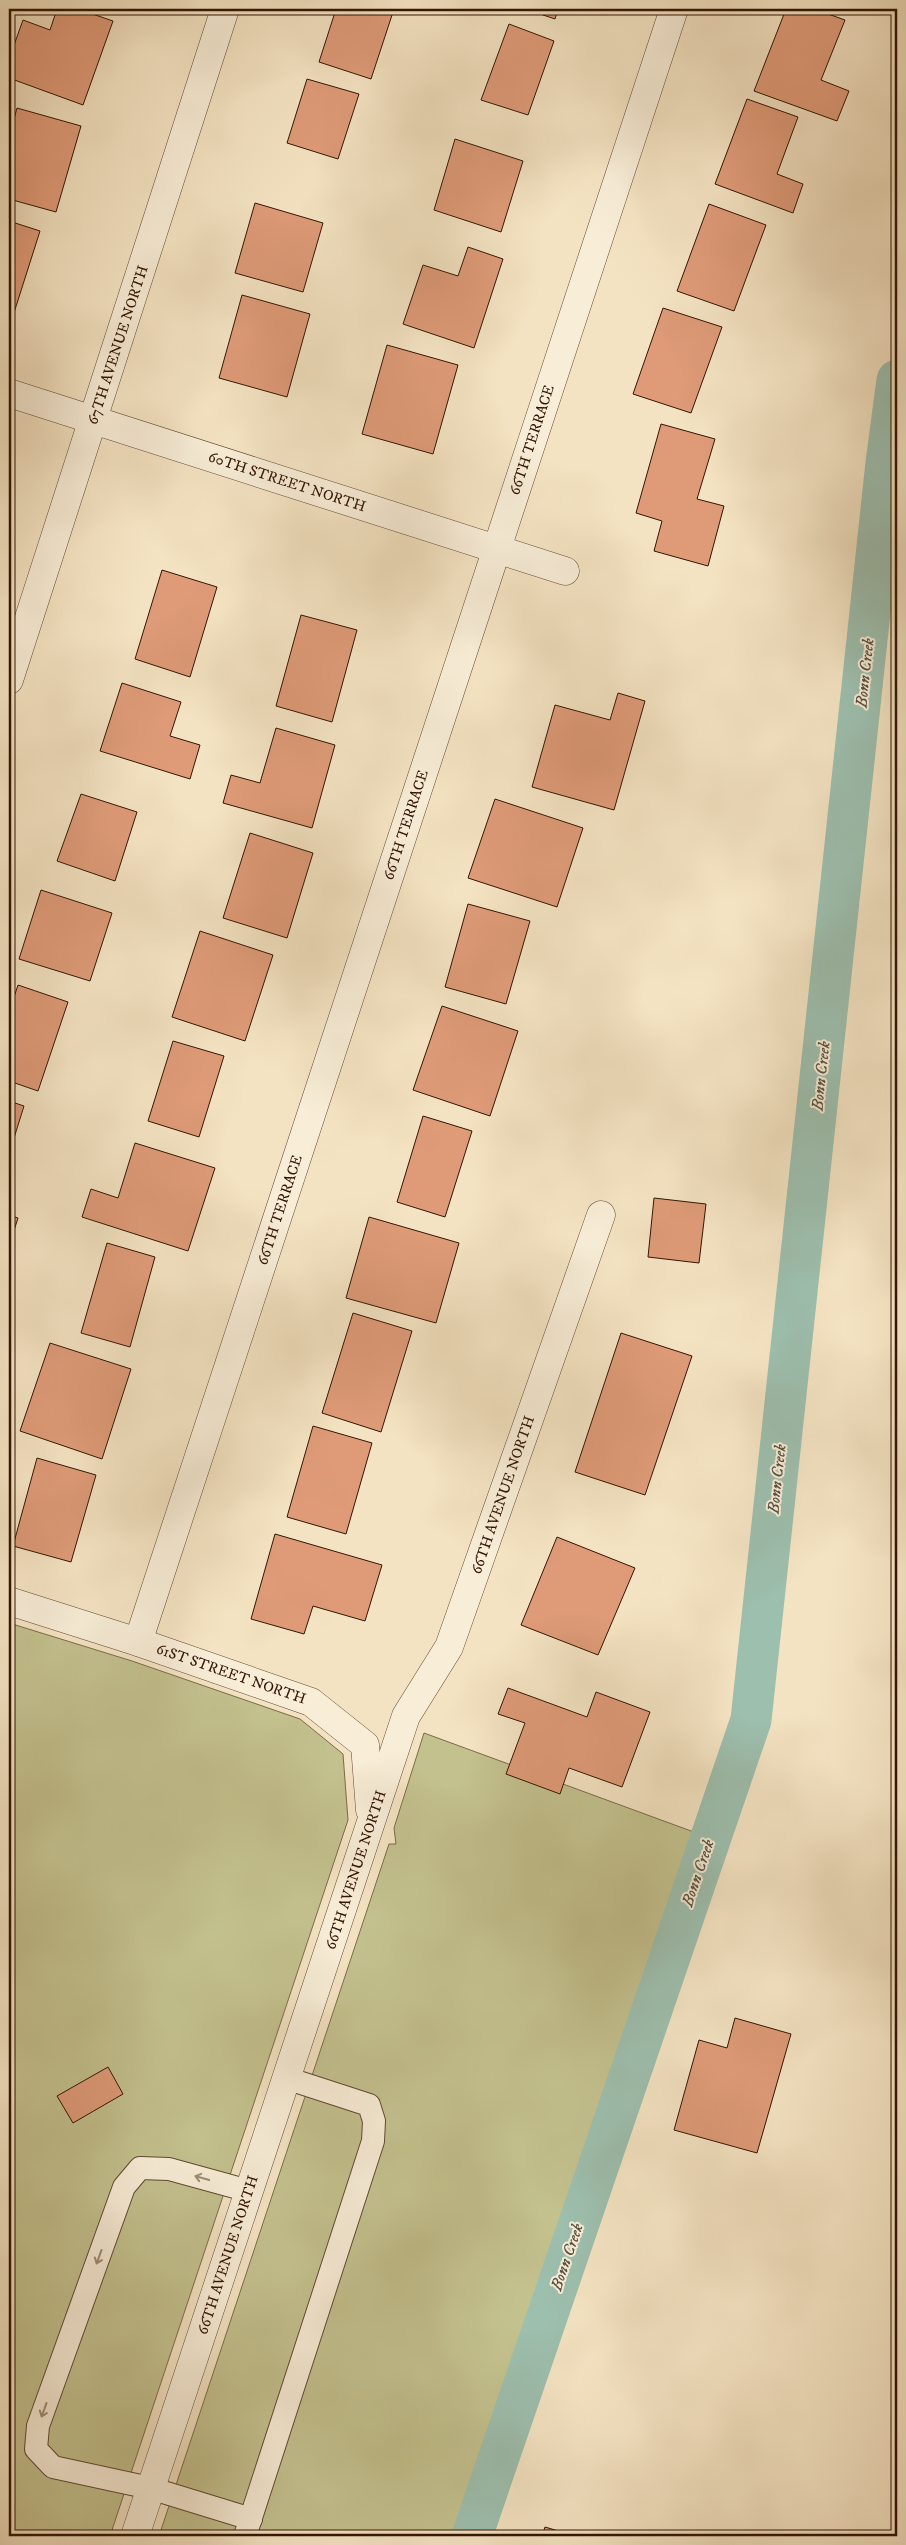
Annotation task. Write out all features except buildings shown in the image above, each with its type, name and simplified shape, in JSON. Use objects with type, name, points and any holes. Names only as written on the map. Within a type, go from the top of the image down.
[{"type":"street","name":"67TH AVENUE NORTH","points":[[9,680],[225,9]]},
{"type":"street","name":"66TH TERRACE","points":[[138,1642],[674,9]]},
{"type":"street","name":"60TH STREET NORTH","points":[[9,393],[565,571]]},
{"type":"street","name":"66TH AVENUE NORTH","points":[[134,2536],[406,1716],[450,1647],[601,1215]]},
{"type":"street","name":"61ST STREET NORTH","points":[[9,1601],[138,1642],[311,1702],[365,1745],[371,1824]]},
{"type":"lane","points":[[249,2191],[169,2169],[140,2168],[124,2187],[38,2426],[36,2450],[53,2467],[150,2488],[248,2528],[372,2141],[374,2121],[369,2106],[286,2078]]},
{"type":"shaded area","points":[[9,1623],[132,1661],[300,1719],[343,1754],[348,1820],[110,2536],[9,2536]]},
{"type":"shaded area","points":[[424,1733],[702,1835],[463,2536],[159,2536],[389,1844],[396,1844],[394,1828]]},
{"type":"waterway","name":"Bonn Creek","points":[[472,2536],[751,1720],[886,463],[897,380]]}]
